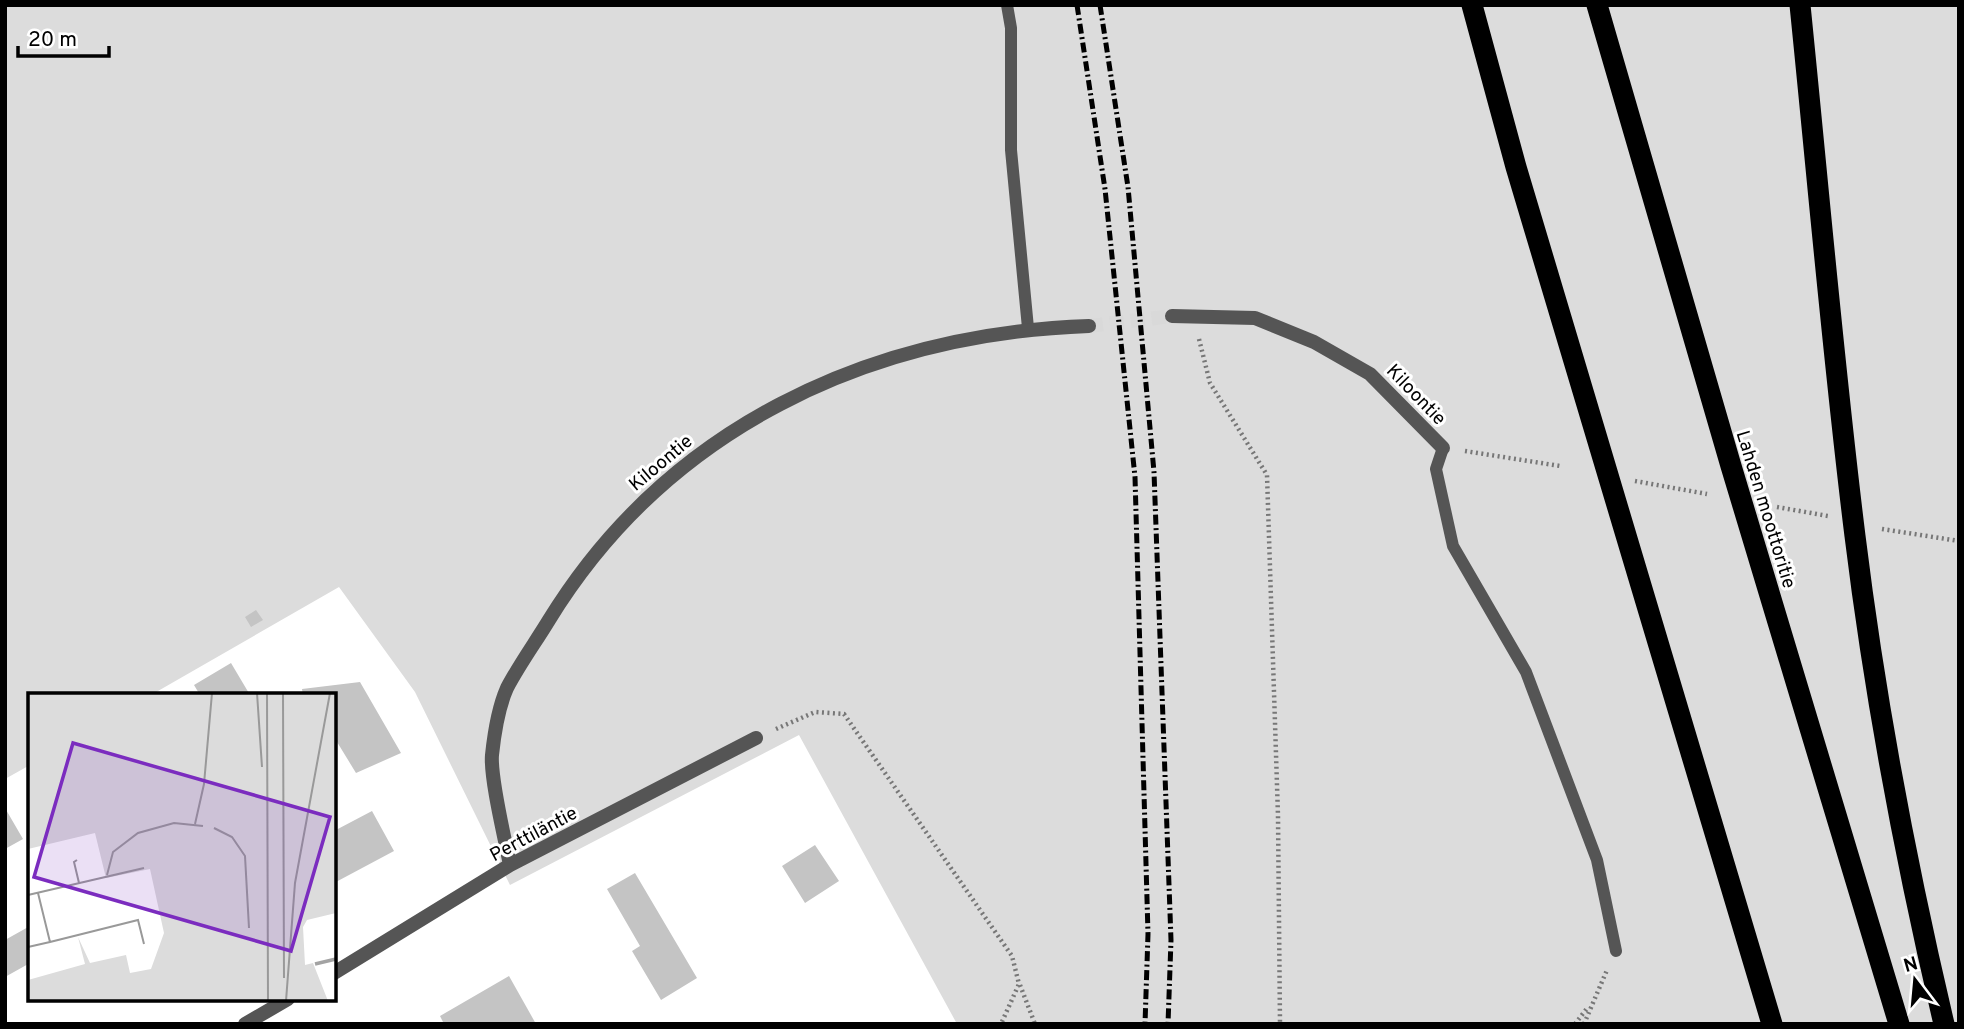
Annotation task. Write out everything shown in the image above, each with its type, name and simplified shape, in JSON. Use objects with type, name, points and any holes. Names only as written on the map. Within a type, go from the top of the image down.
[{"type":"highway","points":[[1459,5],[1517,167]]},
{"type":"highway","points":[[1472,5],[1517,167],[1772,1024]]},
{"type":"highway","name":"Lahden moottoritie","points":[[1597,5],[1731,466],[1899,1024]]},
{"type":"highway","points":[[1800,5],[1855,537],[1890,759],[1921,928],[1944,1024]]},
{"type":"street","name":"Kiloontie","points":[[1172,316],[1255,318],[1314,342],[1370,374],[1443,448]]},
{"type":"street","name":"Kiloontie","points":[[510,865],[492,758],[506,690],[568,589],[640,503],[716,439],[794,396],[874,362],[1028,328],[1089,326]]},
{"type":"street","name":"Perttiläntie","points":[[336,972],[510,865],[756,738]]},
{"type":"street","points":[[245,1024],[285,1001]]},
{"type":"lane","points":[[1007,5],[1011,28],[1011,150],[1028,328]]},
{"type":"lane","points":[[1443,448],[1436,469],[1454,547],[1526,671],[1597,860],[1616,951]]},
{"type":"path","points":[[1193,316],[1210,383],[1267,475],[1278,817],[1280,1024]]},
{"type":"path","name":"Kiloontie","points":[[1443,448],[1560,466]]},
{"type":"path","points":[[1634,481],[1707,494]]},
{"type":"path","points":[[1777,507],[1837,518]]},
{"type":"path","points":[[1882,529],[1959,541]]},
{"type":"path","points":[[756,738],[815,712],[844,714],[1012,956],[1019,984],[1035,1024]]},
{"type":"path","points":[[1584,1024],[1590,1004],[1616,951]]},
{"type":"path","points":[[1001,1024],[1019,984]]},
{"type":"path","points":[[1575,1024],[1590,1004]]},
{"type":"shaded area","points":[[5,5],[1959,5],[1959,1024],[957,1024],[799,735],[510,885],[415,692],[339,587],[154,693],[28,693],[28,766],[5,779]]},
{"type":"building","points":[[256,610],[263,620],[251,627],[245,617]]},
{"type":"building","points":[[231,663],[249,693],[199,693],[194,685]]},
{"type":"building","points":[[360,682],[401,753],[356,773],[336,740],[336,693],[303,693],[302,689]]},
{"type":"building","points":[[5,808],[23,839],[5,849]]},
{"type":"building","points":[[372,811],[394,851],[336,882],[336,830]]},
{"type":"building","points":[[815,845],[839,881],[805,903],[782,866]]},
{"type":"building","points":[[635,873],[697,978],[661,1000],[632,951],[640,946],[607,889]]},
{"type":"building","points":[[28,927],[28,964],[5,977],[5,940]]},
{"type":"building","points":[[509,976],[536,1024],[444,1024],[440,1016]]},
{"type":"tunnel","points":[[1089,326],[1172,316]]},
{"type":"railway","points":[[1077,5],[1105,189],[1135,477],[1148,934],[1145,1024]]},
{"type":"railway","points":[[1100,5],[1128,187],[1154,472],[1171,940],[1168,1024]]}]
